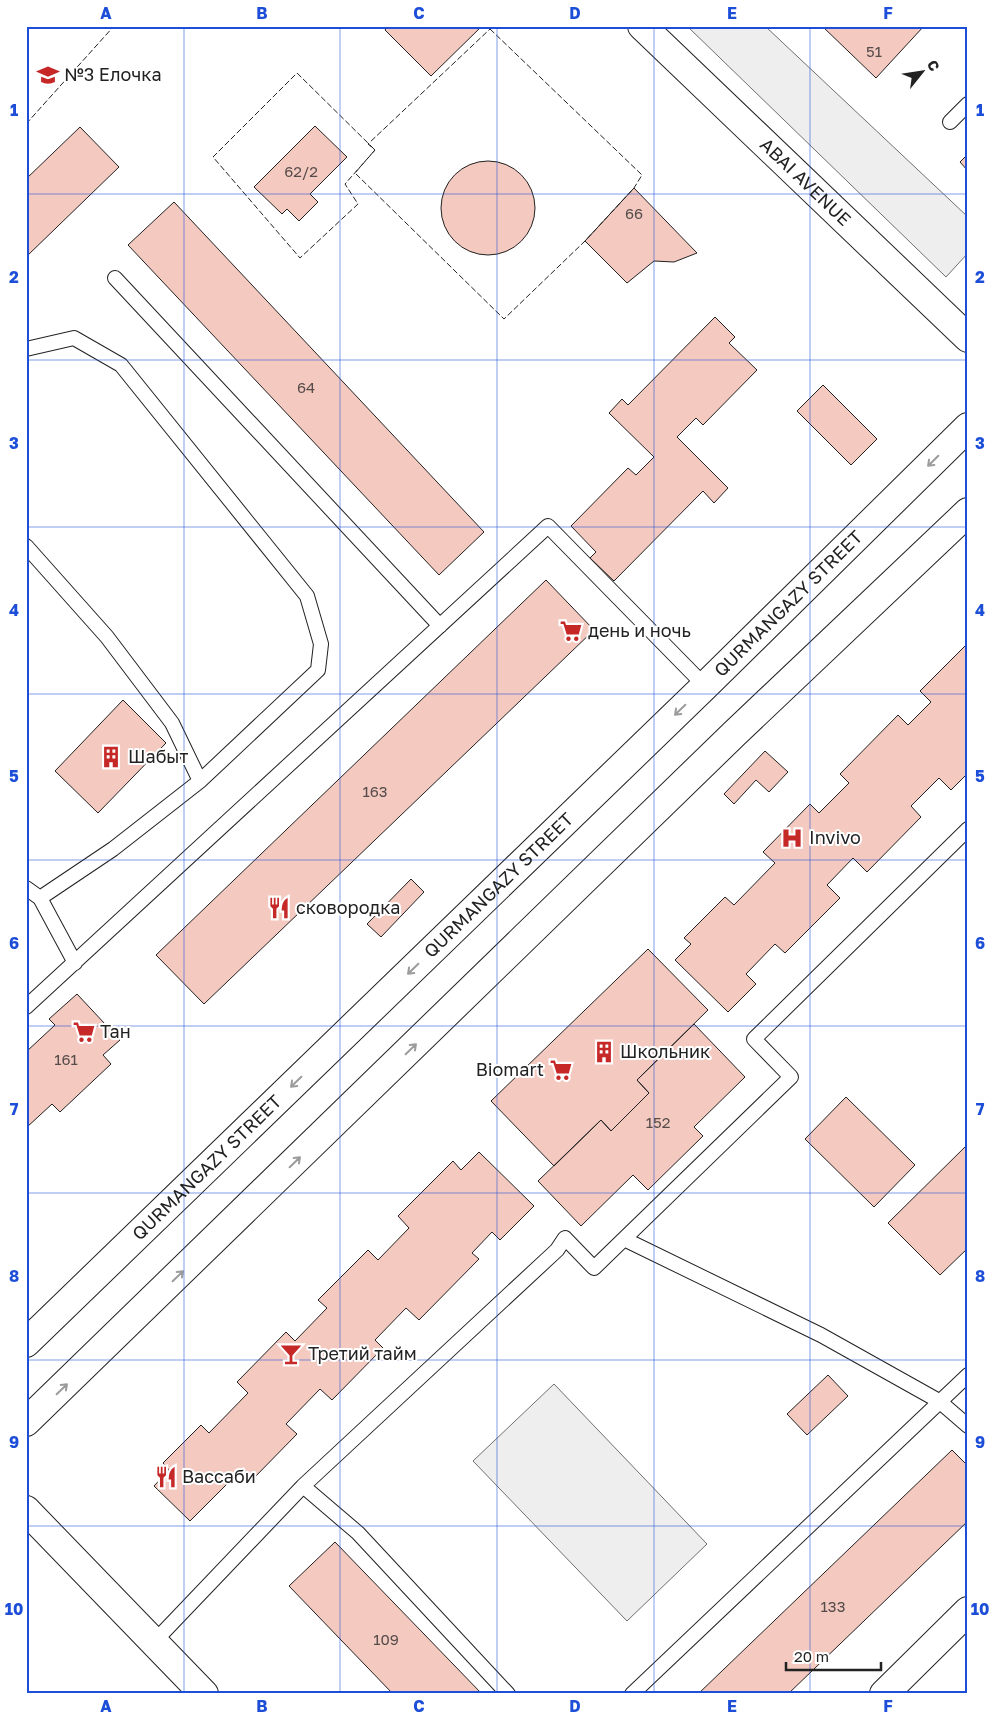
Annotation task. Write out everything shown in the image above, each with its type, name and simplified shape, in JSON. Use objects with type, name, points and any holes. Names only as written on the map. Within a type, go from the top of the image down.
[{"type":"street","name":"ABAI AVENUE","points":[[642,26],[968,338]]},
{"type":"street","name":"QURMANGAZY STREET","points":[[26,1343],[705,686],[968,427]]},
{"type":"street","points":[[26,1422],[726,740],[968,512]]},
{"type":"street","points":[[26,1510],[204,1694]]},
{"type":"street","points":[[884,1694],[968,1611]]},
{"type":"lane","points":[[950,122],[968,104]]},
{"type":"lane","points":[[116,278],[440,626]]},
{"type":"lane","points":[[26,350],[74,338],[121,365],[307,596],[321,644],[318,670],[200,781],[113,849],[40,898]]},
{"type":"lane","points":[[26,1006],[75,963],[548,526],[705,686]]},
{"type":"lane","points":[[26,546],[107,637],[172,723],[200,781]]},
{"type":"lane","points":[[154,1642],[303,1486],[557,1250],[565,1238],[594,1268],[791,1077],[754,1039],[968,829]]},
{"type":"lane","points":[[26,888],[40,898],[75,963]]},
{"type":"lane","points":[[624,1239],[821,1335],[939,1401],[968,1426]]},
{"type":"lane","points":[[632,1694],[968,1375]]},
{"type":"lane","points":[[303,1486],[358,1533],[508,1694]]},
{"type":"shaded area","points":[[687,26],[765,26],[968,217],[968,253],[946,277]]},
{"type":"shaded area","points":[[554,1384],[707,1544],[627,1621],[473,1461]]},
{"type":"building","points":[[388,26],[482,26],[431,76],[385,30]]},
{"type":"building","points":[[822,26],[924,26],[876,78]]},
{"type":"building","points":[[315,126],[347,157],[310,194],[318,202],[299,221],[287,209],[282,214],[254,187]]},
{"type":"building","points":[[80,127],[119,167],[26,257],[26,179]]},
{"type":"building","points":[[968,154],[968,171],[960,162]]},
{"type":"building","points":[[488,161],[506,164],[521,175],[532,190],[535,208],[532,226],[521,241],[506,252],[488,255],[470,252],[455,241],[444,226],[441,208],[444,190],[455,175],[470,164]]},
{"type":"building","points":[[634,188],[697,253],[674,262],[654,261],[627,283],[585,241]]},
{"type":"building","points":[[174,202],[484,532],[439,575],[128,245]]},
{"type":"building","points":[[715,317],[735,337],[729,343],[757,370],[703,425],[696,418],[677,437],[728,488],[714,503],[703,491],[614,581],[590,558],[596,552],[571,526],[628,468],[636,475],[654,457],[609,413],[622,399],[628,405]]},
{"type":"building","points":[[823,385],[877,439],[851,465],[797,411]]},
{"type":"building","points":[[546,580],[594,630],[204,1004],[156,955]]},
{"type":"building","points":[[968,643],[968,773],[951,790],[939,778],[911,806],[921,817],[867,872],[853,858],[827,885],[840,898],[785,953],[775,944],[746,974],[756,984],[728,1012],[675,960],[691,944],[684,938],[725,897],[734,905],[775,863],[763,852],[810,804],[819,813],[849,783],[840,774],[898,715],[908,725],[931,702],[920,691]]},
{"type":"building","name":"Шабыт","points":[[123,700],[166,743],[98,813],[55,771]]},
{"type":"building","points":[[765,751],[788,772],[769,792],[756,780],[734,804],[724,794]]},
{"type":"building","points":[[411,879],[424,892],[381,937],[367,924]]},
{"type":"building","name":"Школьник","points":[[648,949],[708,1010],[637,1080],[649,1093],[611,1131],[601,1120],[554,1166],[491,1101]]},
{"type":"building","points":[[77,994],[120,1040],[103,1055],[111,1064],[60,1112],[52,1104],[26,1128],[26,1052],[55,1025],[49,1019]]},
{"type":"building","points":[[694,1024],[745,1077],[694,1127],[703,1136],[648,1190],[633,1175],[581,1226],[538,1181],[601,1120],[611,1131],[649,1093],[637,1080]]},
{"type":"building","points":[[846,1097],[915,1165],[874,1207],[805,1139]]},
{"type":"building","points":[[968,1144],[968,1248],[940,1275],[888,1223]]},
{"type":"building","points":[[479,1152],[534,1206],[500,1240],[492,1232],[472,1253],[479,1259],[419,1320],[406,1308],[375,1340],[383,1348],[332,1400],[320,1389],[286,1424],[297,1434],[251,1481],[240,1471],[190,1521],[154,1486],[169,1470],[163,1463],[201,1425],[209,1433],[248,1393],[237,1382],[286,1332],[295,1341],[327,1308],[318,1300],[368,1250],[378,1260],[409,1228],[398,1216],[453,1161],[461,1170]]},
{"type":"building","points":[[828,1375],[848,1396],[807,1435],[787,1414]]},
{"type":"building","points":[[952,1450],[968,1466],[968,1521],[788,1694],[698,1694]]},
{"type":"building","points":[[335,1542],[482,1694],[393,1694],[289,1586]]},
{"type":"fence","points":[[26,124],[114,26]]},
{"type":"fence","points":[[490,29],[642,175],[634,188],[585,241],[504,319],[355,173],[375,150],[368,144],[490,29]]},
{"type":"fence","points":[[297,73],[375,150],[345,184],[358,204],[300,258],[213,157],[297,73]]},
{"type":"place","name":"№3 Елочка","points":[[48,75]]},
{"type":"place","name":"день и ночь","points":[[571,631]]},
{"type":"place","name":"Шабыт","points":[[111,757]]},
{"type":"place","name":"Invivo","points":[[792,838]]},
{"type":"place","name":"сковородка","points":[[279,908]]},
{"type":"place","name":"Тан","points":[[84,1032]]},
{"type":"place","name":"Школьник","points":[[604,1052]]},
{"type":"place","name":"Biomart","points":[[561,1070]]},
{"type":"place","name":"Третий тайм","points":[[291,1354]]},
{"type":"place","name":"Вассаби","points":[[166,1477]]}]
